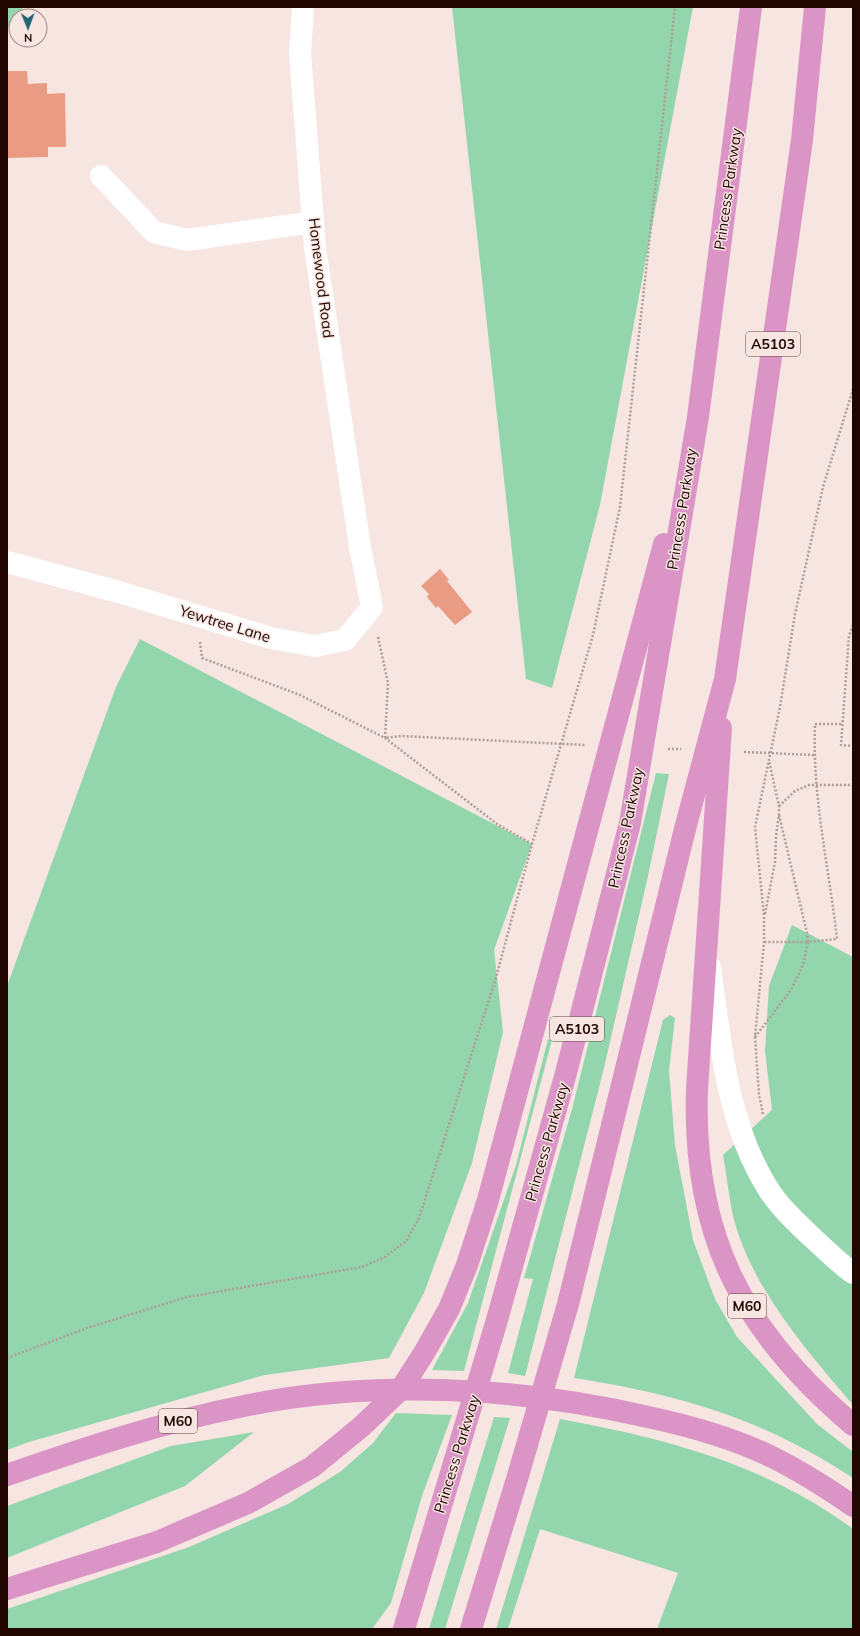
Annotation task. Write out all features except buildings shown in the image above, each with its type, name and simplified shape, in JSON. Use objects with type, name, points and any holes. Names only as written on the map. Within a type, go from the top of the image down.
[{"type":"highway","name":"Princess Parkway","points":[[404,1629],[496,1320],[551,1126],[630,823],[698,417],[752,7]]},
{"type":"highway","name":"A5103","points":[[471,1629],[568,1304],[685,829],[724,679],[802,140],[815,7]]},
{"type":"highway","points":[[7,1589],[157,1542],[248,1503],[312,1467],[361,1427],[400,1389],[424,1353],[448,1309],[467,1265],[488,1200],[698,417]]},
{"type":"highway","points":[[706,936],[724,679]]},
{"type":"highway","name":"M60","points":[[706,936],[697,1089],[698,1155],[702,1188],[711,1222],[723,1257],[748,1308],[776,1348],[800,1376],[853,1425]]},
{"type":"highway","name":"M60","points":[[7,1475],[118,1438],[207,1414],[273,1400],[355,1392],[434,1390],[550,1399],[606,1407],[694,1427],[772,1457],[818,1481],[853,1506]]},
{"type":"street","name":"Homewood Road","points":[[302,7],[300,53],[315,248],[360,547],[372,607]]},
{"type":"street","points":[[101,176],[154,232],[187,240],[313,222]]},
{"type":"street","name":"Yewtree Lane","points":[[7,562],[119,592],[271,638],[315,646],[345,640],[372,607]]},
{"type":"street","points":[[706,936],[719,1032],[730,1090],[743,1140],[767,1188],[798,1224],[853,1273]]},
{"type":"path","points":[[7,1358],[87,1328],[187,1297],[362,1267],[385,1257],[406,1241],[419,1218],[496,981],[532,844],[592,635],[620,507],[675,7]]},
{"type":"path","points":[[765,1121],[759,1095],[755,1037],[764,942],[764,916],[755,827],[780,707],[795,614],[823,487],[853,389]]},
{"type":"path","points":[[372,607],[388,683],[385,738]]},
{"type":"path","points":[[196,615],[202,658],[300,695],[385,738],[497,824],[532,844]]},
{"type":"path","points":[[853,625],[849,636],[841,745],[853,746]]},
{"type":"path","points":[[764,942],[808,942],[837,939],[819,815],[814,755],[815,724],[842,724]]},
{"type":"path","points":[[385,738],[401,736],[586,745]]},
{"type":"path","points":[[664,748],[687,750]]},
{"type":"path","points":[[741,752],[814,755]]},
{"type":"path","points":[[764,916],[775,862],[779,814],[779,806],[768,759]]},
{"type":"path","points":[[779,806],[795,791],[809,785],[853,785]]},
{"type":"path","points":[[755,1037],[791,990],[803,965],[808,942],[779,814]]},
{"type":"green space","points":[[7,7],[22,7],[8,8],[7,29]]},
{"type":"green space","points":[[452,7],[693,7],[600,505],[552,688],[526,679]]},
{"type":"green space","points":[[140,639],[532,844],[494,950],[503,1032],[472,1163],[424,1293],[389,1358],[265,1375],[29,1442],[7,1450],[7,986],[116,687]]},
{"type":"green space","points":[[656,773],[669,774],[648,876],[604,1068],[525,1376],[508,1373],[533,1279],[524,1278],[572,1109]]},
{"type":"green space","points":[[792,925],[853,957],[853,1405],[818,1364],[784,1319],[754,1271],[734,1220],[723,1155],[772,1110],[765,1051],[769,986]]},
{"type":"green space","points":[[670,1015],[675,1018],[669,1071],[675,1145],[693,1240],[715,1299],[737,1337],[817,1424],[853,1452],[853,1478],[820,1457],[786,1440],[719,1412],[685,1401],[649,1392],[574,1378],[663,1020]]},
{"type":"green space","points":[[548,1039],[552,1040],[464,1371],[432,1370],[468,1303],[516,1165]]},
{"type":"green space","points":[[396,1413],[452,1415],[422,1496],[391,1603],[372,1629],[7,1629],[7,1609],[189,1547],[288,1504],[340,1472],[373,1443]]},
{"type":"green space","points":[[494,1417],[510,1418],[445,1629],[429,1629]]},
{"type":"green space","points":[[560,1419],[638,1435],[714,1457],[786,1487],[853,1529],[853,1629],[657,1629],[678,1573],[540,1529],[508,1629],[496,1629]]},
{"type":"green space","points":[[254,1432],[185,1486],[7,1558],[7,1506],[171,1446]]}]
